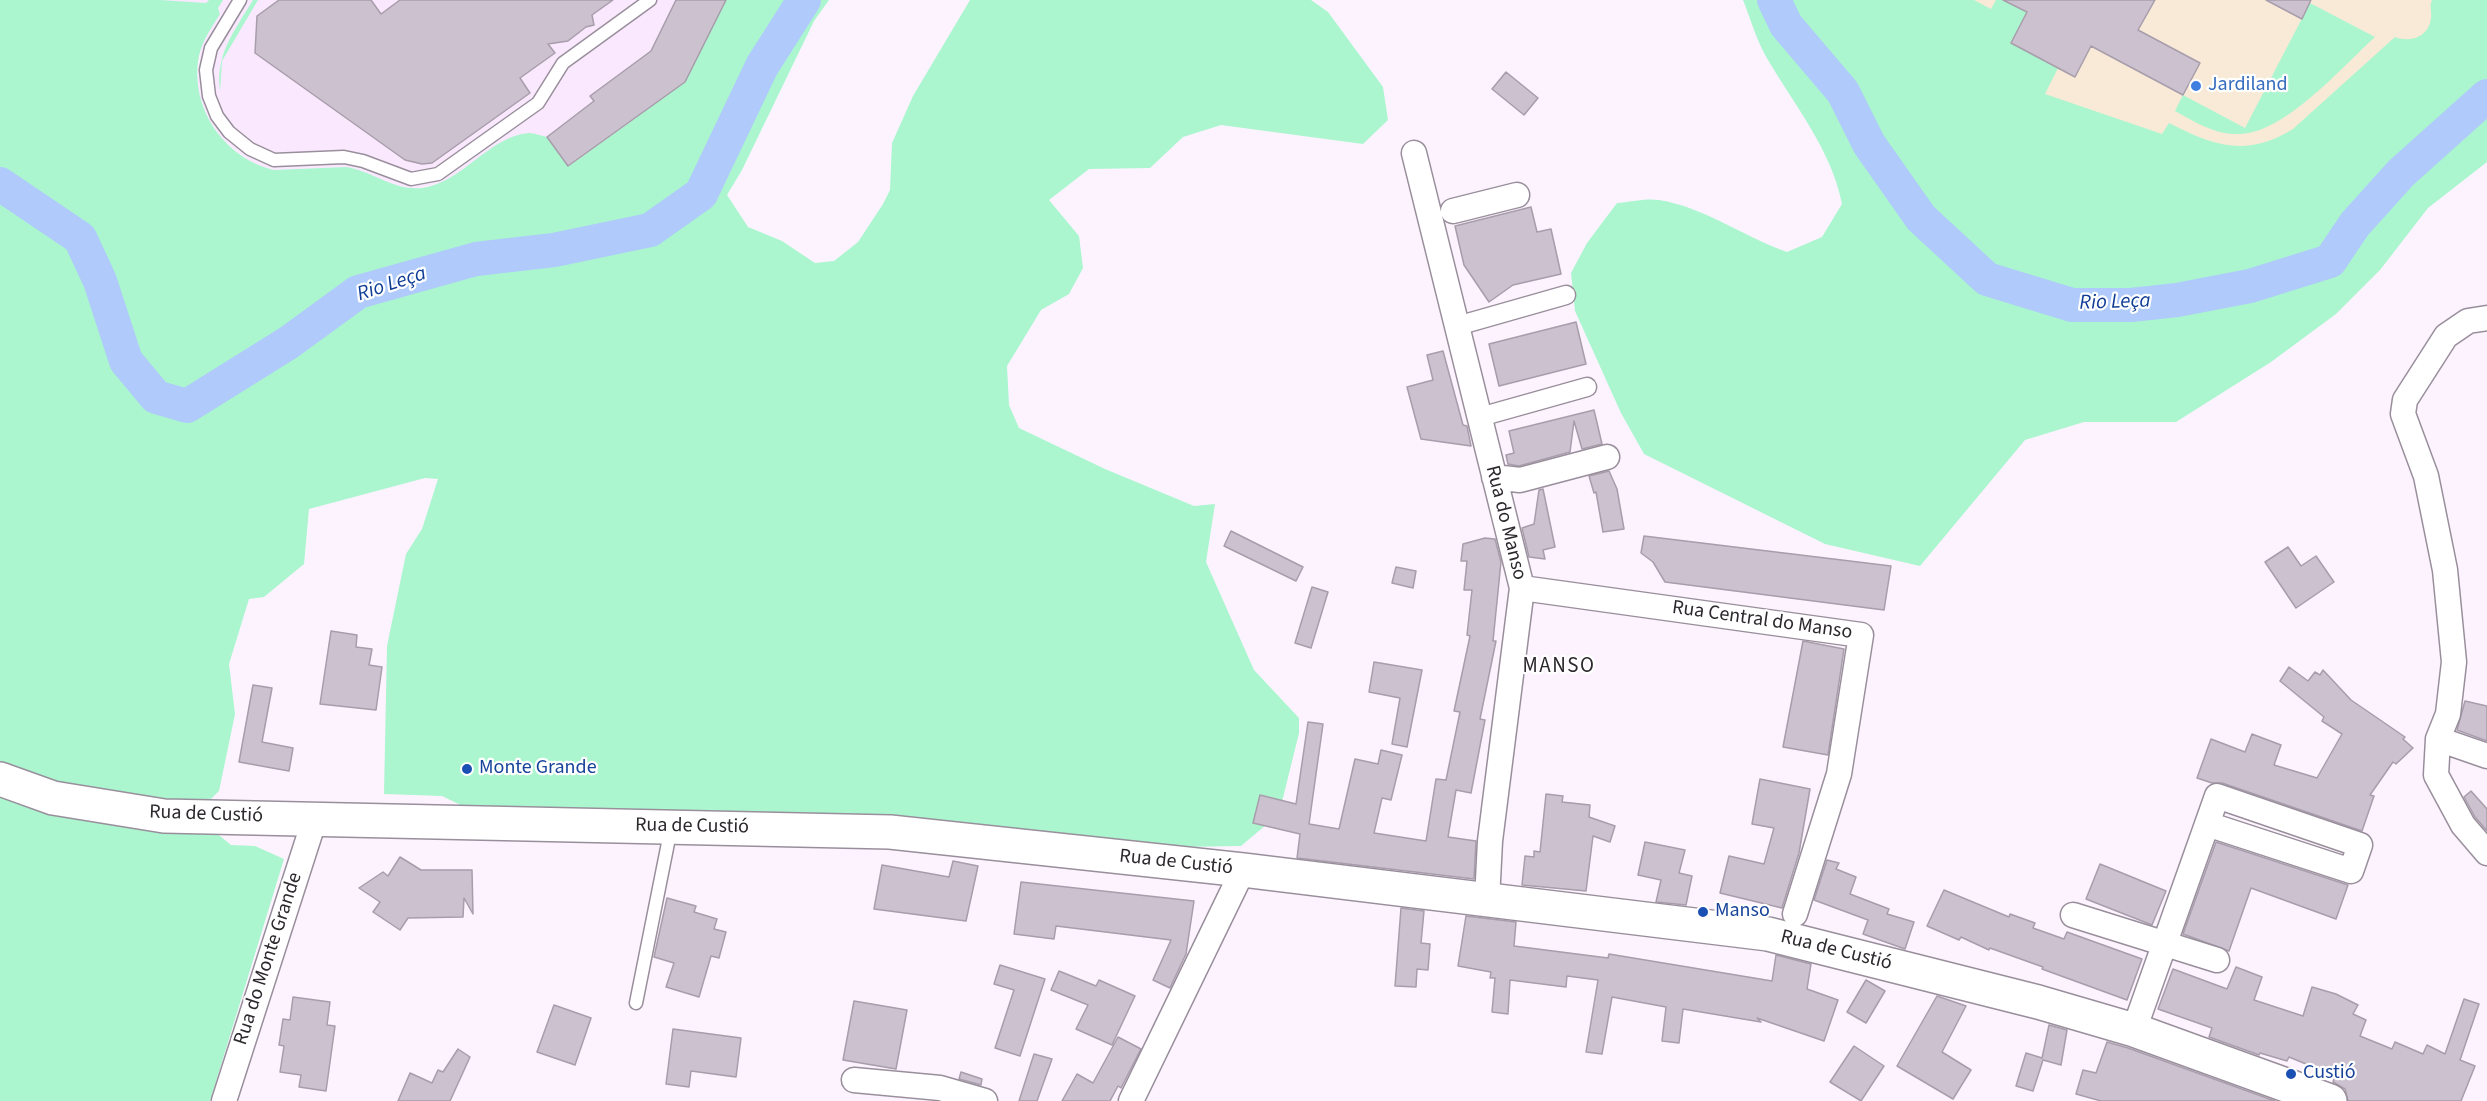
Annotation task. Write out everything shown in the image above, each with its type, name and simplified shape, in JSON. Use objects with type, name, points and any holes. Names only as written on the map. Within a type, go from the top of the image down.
[{"type":"main road","name":"Rua de Custió","points":[[0,779],[64,800],[164,816],[890,832],[1243,870],[1768,933],[2038,1002],[2134,1030],[2330,1101]]},
{"type":"street","name":"Rua do Manso","points":[[1414,153],[1440,215],[1457,326],[1522,588],[1490,841],[1487,900]]},
{"type":"street","points":[[1440,215],[1517,195]]},
{"type":"street","points":[[1457,326],[1566,295]]},
{"type":"street","points":[[2487,318],[2468,321],[2446,336],[2405,400],[2403,414],[2426,476],[2447,593],[2454,662],[2448,714],[2438,739],[2436,775],[2463,825],[2487,853]]},
{"type":"street","points":[[1480,417],[1587,387]]},
{"type":"street","points":[[1494,477],[1520,480],[1607,457]]},
{"type":"street","name":"Rua Central do Manso","points":[[1522,588],[1861,634],[1839,774],[1795,914]]},
{"type":"street","points":[[2438,739],[2487,756]]},
{"type":"street","points":[[2134,1030],[2165,943],[2207,824],[2217,796],[2360,845],[2350,871],[2207,824]]},
{"type":"street","name":"Rua do Monte Grande","points":[[224,1101],[315,818]]},
{"type":"street","points":[[1131,1101],[1243,870]]},
{"type":"street","points":[[2073,915],[2217,960]]},
{"type":"street","points":[[854,1080],[940,1088],[985,1101]]},
{"type":"lane","points":[[240,0],[211,48],[206,70],[209,96],[217,116],[229,132],[250,149],[274,160],[344,157],[363,161],[411,179],[438,174],[538,103],[563,63],[650,0]]},
{"type":"lane","points":[[636,1003],[671,827]]},
{"type":"shaded area","points":[[0,0],[726,0],[685,82],[569,166],[449,178],[440,183],[414,189],[391,184],[357,169],[346,167],[274,170],[251,162],[224,141],[210,122],[200,97],[197,81],[201,48],[219,9]]},
{"type":"shaded area","name":"Jardiland","points":[[1923,0],[2465,0],[2401,76],[2246,177],[2011,97]]},
{"type":"green space","points":[[0,0],[160,0],[206,3],[209,0],[223,0],[218,8],[220,14],[200,50],[197,75],[199,94],[205,111],[214,128],[226,142],[256,164],[274,170],[346,167],[402,187],[422,188],[450,178],[501,142],[529,133],[547,137],[569,166],[685,82],[726,0],[829,0],[814,21],[742,170],[727,195],[748,227],[782,241],[815,263],[834,261],[858,242],[883,204],[890,190],[892,143],[913,96],[970,0],[1311,0],[1328,12],[1383,87],[1388,120],[1363,144],[1221,125],[1183,137],[1150,168],[1089,169],[1049,200],[1079,236],[1083,268],[1069,294],[1041,310],[1007,366],[1009,405],[1019,428],[1105,469],[1194,506],[1215,504],[1206,562],[1254,670],[1299,718],[1299,733],[1279,814],[1241,846],[1174,847],[750,811],[473,811],[442,796],[384,794],[387,646],[406,554],[422,529],[438,479],[425,478],[309,509],[304,564],[264,597],[249,599],[229,664],[235,714],[219,791],[201,809],[214,831],[231,845],[255,846],[284,859],[210,1101],[0,1101]]},
{"type":"green space","points":[[253,0],[258,0],[222,61],[220,91],[219,78],[223,54],[233,32]]},
{"type":"green space","points":[[1743,0],[1974,0],[1991,9],[1996,0],[2003,0],[2027,12],[2011,43],[2058,68],[2045,94],[2162,134],[2169,123],[2216,143],[2245,146],[2260,144],[2293,129],[2395,37],[2412,39],[2423,34],[2431,18],[2432,0],[2487,0],[2487,162],[2428,208],[2380,270],[2336,314],[2271,362],[2176,422],[2084,422],[2025,440],[1920,566],[1825,544],[1644,454],[1621,413],[1575,311],[1571,273],[1587,243],[1617,203],[1659,200],[1676,204],[1787,252],[1822,237],[1842,204],[1837,184],[1821,147],[1764,53]]},
{"type":"green space","points":[[2310,3],[2375,37],[2311,97],[2275,123],[2256,131],[2239,134],[2213,130],[2175,111],[2183,95],[2245,128]]},
{"type":"building","points":[[279,0],[371,0],[381,14],[400,0],[613,0],[592,15],[594,25],[586,27],[568,41],[548,44],[555,53],[520,78],[530,93],[432,163],[422,164],[405,160],[255,53],[257,16]]},
{"type":"building","points":[[676,0],[726,0],[685,82],[568,166],[547,137],[594,101],[590,96],[651,51]]},
{"type":"building","points":[[2003,0],[2155,0],[2138,30],[2200,63],[2183,95],[2091,46],[2075,77],[2011,43],[2027,12]]},
{"type":"building","points":[[2266,0],[2311,0],[2302,19]]},
{"type":"building","points":[[1506,72],[1538,98],[1524,115],[1492,89]]},
{"type":"building","points":[[1531,207],[1537,232],[1551,229],[1561,274],[1513,285],[1489,302],[1464,265],[1455,226]]},
{"type":"building","points":[[1576,322],[1586,364],[1499,386],[1489,344]]},
{"type":"building","points":[[1443,351],[1463,425],[1467,426],[1471,446],[1421,439],[1407,387],[1433,380],[1427,355]]},
{"type":"building","points":[[1594,410],[1602,444],[1582,449],[1574,421],[1570,452],[1519,466],[1508,464],[1506,455],[1514,453],[1509,431]]},
{"type":"building","points":[[1609,471],[1617,489],[1624,529],[1603,532],[1596,492],[1594,493],[1589,476]]},
{"type":"building","points":[[1543,489],[1555,547],[1543,550],[1545,559],[1529,557],[1522,528],[1534,524],[1539,490]]},
{"type":"building","points":[[1231,531],[1303,567],[1296,581],[1224,546]]},
{"type":"building","points":[[1644,536],[1891,566],[1884,610],[1665,582],[1653,562],[1641,553]]},
{"type":"building","points":[[1485,538],[1495,539],[1501,562],[1493,641],[1496,641],[1480,719],[1485,720],[1471,793],[1456,790],[1448,837],[1476,841],[1474,879],[1297,858],[1300,834],[1253,823],[1260,795],[1296,804],[1308,722],[1323,724],[1309,824],[1339,829],[1355,759],[1378,764],[1381,750],[1402,755],[1391,800],[1382,798],[1374,833],[1426,841],[1436,779],[1446,780],[1460,712],[1454,711],[1470,636],[1467,635],[1472,590],[1464,590],[1467,561],[1461,561],[1463,544]]},
{"type":"building","points":[[2288,547],[2301,566],[2316,556],[2334,582],[2296,608],[2265,562]]},
{"type":"building","points":[[1396,567],[1416,571],[1413,588],[1392,583]]},
{"type":"building","points":[[1312,587],[1328,592],[1311,648],[1295,643]]},
{"type":"building","points":[[331,631],[357,635],[356,647],[372,649],[369,665],[382,667],[376,710],[320,704]]},
{"type":"building","points":[[1803,641],[1844,649],[1828,755],[1783,747]]},
{"type":"building","points":[[1374,662],[1422,670],[1407,747],[1392,744],[1400,698],[1369,692]]},
{"type":"building","points":[[2289,667],[2308,681],[2315,672],[2320,675],[2323,670],[2351,700],[2405,737],[2403,739],[2413,748],[2396,764],[2393,762],[2370,795],[2374,796],[2362,831],[2222,783],[2212,783],[2197,778],[2211,739],[2245,752],[2252,734],[2281,745],[2274,765],[2317,778],[2342,734],[2322,721],[2324,717],[2280,681]]},
{"type":"building","points":[[253,685],[272,688],[262,742],[293,748],[289,771],[239,762]]},
{"type":"building","points":[[2465,701],[2487,706],[2487,741],[2457,730]]},
{"type":"building","points":[[1760,779],[1810,789],[1799,853],[1782,908],[1720,893],[1729,856],[1764,864],[1774,828],[1752,824]]},
{"type":"building","points":[[2471,791],[2487,809],[2487,831],[2475,817],[2464,797]]},
{"type":"building","points":[[1546,794],[1563,796],[1562,802],[1590,805],[1589,817],[1615,826],[1610,842],[1593,836],[1586,891],[1522,885],[1525,856],[1534,857],[1534,851],[1540,852]]},
{"type":"building","points":[[1645,842],[1685,850],[1679,873],[1692,876],[1686,905],[1656,902],[1661,880],[1638,875]]},
{"type":"building","points":[[2216,842],[2348,885],[2336,919],[2251,888],[2229,951],[2183,934]]},
{"type":"building","points":[[400,857],[421,870],[472,870],[473,914],[464,898],[463,917],[408,918],[400,930],[373,912],[380,902],[359,888],[383,872],[388,876]]},
{"type":"building","points":[[1827,860],[1839,863],[1836,869],[1856,877],[1850,894],[1889,909],[1887,914],[1914,922],[1905,949],[1863,934],[1868,920],[1814,900]]},
{"type":"building","points":[[953,861],[978,866],[966,921],[874,909],[882,865],[949,877]]},
{"type":"building","points":[[2100,864],[2166,891],[2152,925],[2086,899]]},
{"type":"building","points":[[1021,882],[1194,901],[1186,954],[1170,988],[1153,980],[1171,940],[1056,926],[1054,939],[1014,934]]},
{"type":"building","points":[[1944,890],[2009,917],[2010,914],[2035,923],[2033,928],[2064,939],[2067,932],[2142,959],[2127,1000],[2042,969],[2043,967],[1990,948],[1989,950],[1961,937],[1959,940],[1927,926]]},
{"type":"building","points":[[667,898],[696,906],[694,912],[717,919],[714,929],[726,932],[719,958],[711,956],[699,997],[666,987],[674,963],[654,957]]},
{"type":"building","points":[[1401,908],[1424,911],[1421,943],[1430,944],[1428,970],[1417,969],[1416,987],[1395,986]]},
{"type":"building","points":[[1466,916],[1516,922],[1514,946],[1608,958],[1609,954],[1772,981],[1776,955],[1811,964],[1807,989],[1838,1000],[1824,1041],[1757,1018],[1761,1022],[1683,1009],[1679,1043],[1662,1041],[1666,1007],[1612,997],[1602,1054],[1586,1052],[1598,980],[1567,976],[1566,987],[1510,980],[1508,1014],[1492,1012],[1495,978],[1490,978],[1491,972],[1458,966]]},
{"type":"building","points":[[1000,965],[1045,979],[1020,1056],[995,1048],[1014,990],[994,984]]},
{"type":"building","points":[[2236,967],[2262,977],[2254,1000],[2303,1016],[2312,987],[2336,994],[2358,1005],[2353,1014],[2366,1020],[2360,1036],[2392,1049],[2395,1042],[2423,1054],[2427,1045],[2445,1054],[2464,999],[2479,1004],[2460,1060],[2475,1066],[2461,1101],[2348,1101],[2345,1089],[2333,1082],[2335,1076],[2289,1057],[2287,1061],[2260,1053],[2259,1055],[2209,1037],[2212,1028],[2158,1009],[2173,969],[2227,989]]},
{"type":"building","points":[[1059,971],[1096,986],[1099,980],[1135,996],[1112,1045],[1076,1029],[1088,1005],[1051,990]]},
{"type":"building","points":[[1866,980],[1885,991],[1866,1023],[1847,1012]]},
{"type":"building","points":[[1937,996],[1966,1006],[1942,1052],[1971,1070],[1953,1099],[1897,1066]]},
{"type":"building","points":[[293,997],[330,1002],[327,1025],[335,1026],[326,1091],[299,1087],[301,1075],[280,1072],[284,1046],[279,1045],[283,1019],[290,1020]]},
{"type":"building","points":[[854,1001],[907,1010],[896,1069],[843,1060]]},
{"type":"building","points":[[554,1005],[591,1018],[575,1065],[537,1052]]},
{"type":"building","points":[[2049,1025],[2067,1030],[2061,1065],[2043,1060],[2033,1091],[2016,1086],[2026,1053],[2042,1058]]},
{"type":"building","points":[[673,1029],[741,1038],[736,1077],[691,1071],[689,1087],[666,1084]]},
{"type":"building","points":[[1118,1037],[1141,1049],[1121,1088],[1118,1086],[1110,1101],[1062,1101],[1077,1074],[1093,1083]]},
{"type":"building","points":[[2107,1042],[2275,1101],[2101,1101],[2076,1094],[2083,1070],[2096,1073]]},
{"type":"building","points":[[1854,1046],[1884,1066],[1861,1101],[1830,1082]]},
{"type":"building","points":[[458,1049],[470,1057],[450,1101],[398,1101],[410,1073],[432,1083],[438,1070],[443,1072]]},
{"type":"building","points":[[1034,1054],[1052,1059],[1037,1101],[1019,1101]]},
{"type":"building","points":[[961,1072],[982,1079],[981,1085],[959,1079]]},
{"type":"waterway","name":"Rio Leça","points":[[0,184],[80,238],[100,281],[126,361],[156,397],[187,406],[288,343],[358,292],[476,259],[554,250],[650,230],[701,194],[762,66],[804,0]]},
{"type":"waterway","name":"Rio Leça","points":[[1774,0],[1786,25],[1843,92],[1869,144],[1921,218],[1987,279],[2072,305],[2131,305],[2177,300],[2250,286],[2330,261],[2355,224],[2401,173],[2487,96]]},
{"type":"place","name":"Jardiland","points":[[2196,86]]},
{"type":"place","name":"Monte Grande","points":[[467,769]]},
{"type":"place","name":"Manso","points":[[1703,912]]},
{"type":"place","name":"Custió","points":[[2291,1074]]},
{"type":"district","name":"MANSO","points":[[1559,667]]}]
